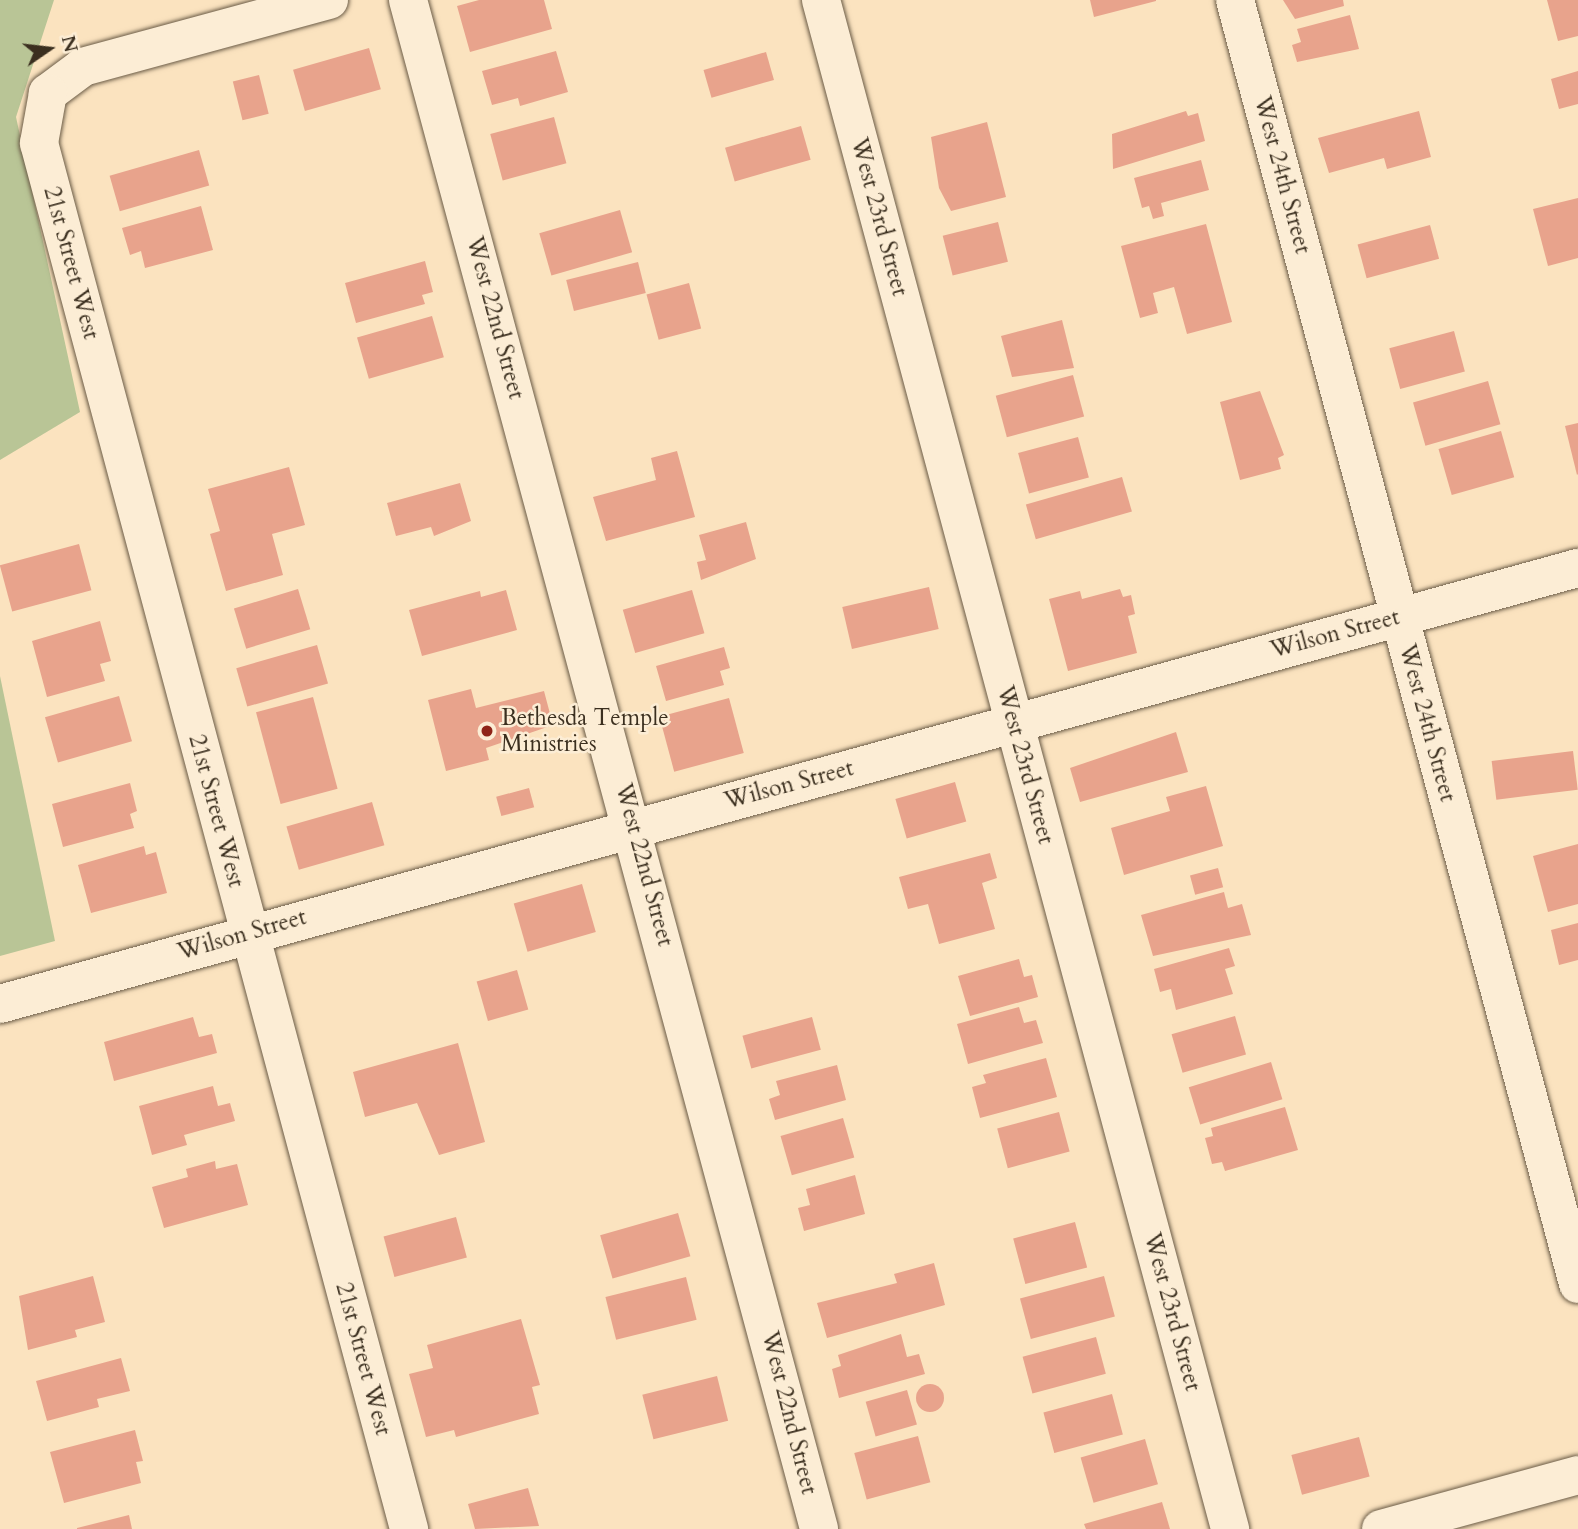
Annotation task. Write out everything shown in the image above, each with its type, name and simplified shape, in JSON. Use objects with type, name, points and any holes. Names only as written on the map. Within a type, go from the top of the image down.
[{"type":"street","name":"21st Street West","points":[[328,0],[83,66],[48,93],[39,143],[409,1529]]},
{"type":"street","name":"West 22nd Street","points":[[408,0],[634,828],[818,1529]]},
{"type":"street","name":"West 23rd Street","points":[[821,0],[1230,1529]]},
{"type":"street","name":"West 24th Street","points":[[1234,0],[1578,1284]]},
{"type":"street","name":"Wilson Street","points":[[0,1004],[249,932],[1578,568]]},
{"type":"street","points":[[1381,1529],[1578,1475]]},
{"type":"green space","points":[[0,0],[54,0],[16,117],[80,412],[0,460]]},
{"type":"green space","points":[[0,676],[55,941],[0,956]]},
{"type":"building","points":[[479,0],[544,0],[552,29],[470,52],[457,6]]},
{"type":"building","points":[[1090,0],[1156,0],[1156,1],[1094,17]]},
{"type":"building","points":[[1283,0],[1343,0],[1344,6],[1295,19]]},
{"type":"building","points":[[1547,0],[1578,0],[1578,36],[1558,41]]},
{"type":"building","points":[[1350,15],[1359,49],[1297,62],[1292,45],[1301,42],[1297,29]]},
{"type":"building","points":[[369,48],[381,89],[305,111],[293,70]]},
{"type":"building","points":[[556,51],[568,92],[520,106],[518,98],[492,105],[482,71]]},
{"type":"building","points":[[766,52],[774,80],[712,98],[704,70]]},
{"type":"building","points":[[1578,71],[1578,104],[1559,109],[1551,79]]},
{"type":"building","points":[[259,75],[269,114],[242,120],[233,82]]},
{"type":"building","points":[[1186,111],[1188,116],[1198,113],[1205,141],[1113,169],[1112,134]]},
{"type":"building","points":[[1419,111],[1431,157],[1387,169],[1384,158],[1329,173],[1318,138]]},
{"type":"building","points":[[554,117],[566,163],[503,180],[490,134]]},
{"type":"building","points":[[987,122],[1006,197],[951,211],[939,188],[931,137]]},
{"type":"building","points":[[801,126],[811,160],[735,181],[725,148]]},
{"type":"building","points":[[199,150],[209,186],[120,211],[110,176]]},
{"type":"building","points":[[1201,160],[1209,190],[1161,203],[1164,216],[1153,219],[1149,206],[1142,208],[1134,178]]},
{"type":"building","points":[[1578,198],[1578,258],[1548,266],[1533,209]]},
{"type":"building","points":[[201,206],[213,250],[145,268],[141,251],[130,255],[122,228]]},
{"type":"building","points":[[620,210],[632,252],[551,275],[539,233]]},
{"type":"building","points":[[998,222],[1008,262],[953,276],[943,236]]},
{"type":"building","points":[[1206,224],[1232,322],[1187,334],[1174,287],[1153,293],[1158,313],[1140,318],[1121,246]]},
{"type":"building","points":[[1430,225],[1439,259],[1367,278],[1358,244]]},
{"type":"building","points":[[425,261],[433,292],[422,295],[425,304],[356,323],[345,283]]},
{"type":"building","points":[[638,262],[646,293],[574,311],[566,280]]},
{"type":"building","points":[[689,283],[701,328],[659,340],[646,294]]},
{"type":"building","points":[[432,316],[444,357],[369,379],[357,337]]},
{"type":"building","points":[[1062,320],[1074,368],[1012,377],[1001,336]]},
{"type":"building","points":[[1454,331],[1465,372],[1400,389],[1389,348]]},
{"type":"building","points":[[1073,375],[1084,417],[1007,437],[996,396]]},
{"type":"building","points":[[1488,381],[1500,424],[1425,446],[1413,402]]},
{"type":"building","points":[[1260,391],[1284,455],[1278,458],[1281,469],[1240,480],[1220,402]]},
{"type":"building","points":[[1578,423],[1578,474],[1577,475],[1565,426]]},
{"type":"building","points":[[1501,431],[1514,477],[1452,495],[1439,449]]},
{"type":"building","points":[[1078,437],[1089,478],[1029,494],[1018,453]]},
{"type":"building","points":[[677,451],[695,517],[606,541],[593,497],[656,480],[651,458]]},
{"type":"building","points":[[289,467],[305,525],[272,534],[283,575],[226,591],[210,534],[220,531],[208,489]]},
{"type":"building","points":[[1122,477],[1132,512],[1036,539],[1026,505]]},
{"type":"building","points":[[460,483],[471,521],[434,536],[431,527],[396,536],[387,503]]},
{"type":"building","points":[[746,522],[756,559],[701,580],[697,562],[706,560],[699,535]]},
{"type":"building","points":[[79,544],[91,590],[12,612],[0,565]]},
{"type":"building","points":[[929,587],[939,629],[852,649],[842,607]]},
{"type":"building","points":[[298,589],[310,629],[246,649],[234,609]]},
{"type":"building","points":[[1120,589],[1123,597],[1131,595],[1135,614],[1128,616],[1137,653],[1068,671],[1049,599],[1080,591],[1082,599]]},
{"type":"building","points":[[506,590],[517,630],[422,656],[409,610],[480,591],[481,597]]},
{"type":"building","points":[[692,590],[704,633],[635,653],[623,610]]},
{"type":"building","points":[[100,621],[111,661],[100,664],[105,681],[47,697],[32,641]]},
{"type":"building","points":[[317,645],[328,683],[247,707],[236,668]]},
{"type":"building","points":[[724,647],[730,668],[720,671],[724,685],[666,701],[656,666]]},
{"type":"building","name":"Bethesda Temple Ministries","points":[[471,689],[476,708],[544,691],[553,725],[486,748],[489,760],[446,771],[428,700]]},
{"type":"building","points":[[119,696],[132,741],[58,762],[45,717]]},
{"type":"building","points":[[313,697],[338,789],[281,804],[256,712]]},
{"type":"building","points":[[729,698],[744,753],[674,772],[659,717]]},
{"type":"building","points":[[1176,732],[1188,772],[1080,802],[1070,768]]},
{"type":"building","points":[[1573,751],[1578,790],[1496,800],[1492,761]]},
{"type":"building","points":[[955,782],[966,821],[907,839],[895,799]]},
{"type":"building","points":[[130,783],[137,811],[130,814],[134,828],[63,847],[52,804]]},
{"type":"building","points":[[1206,786],[1223,846],[1124,875],[1111,828],[1170,811],[1166,797]]},
{"type":"building","points":[[529,788],[534,807],[501,816],[496,797]]},
{"type":"building","points":[[372,802],[384,845],[299,870],[286,827]]},
{"type":"building","points":[[1578,844],[1578,904],[1548,912],[1533,856]]},
{"type":"building","points":[[144,846],[146,855],[156,852],[167,893],[91,913],[78,865]]},
{"type":"building","points":[[990,853],[997,878],[982,883],[995,929],[939,944],[928,904],[908,909],[899,877]]},
{"type":"building","points":[[1218,868],[1223,887],[1195,895],[1190,876]]},
{"type":"building","points":[[582,884],[596,932],[528,952],[514,904]]},
{"type":"building","points":[[1224,892],[1228,908],[1242,904],[1251,935],[1153,956],[1141,915]]},
{"type":"building","points":[[1578,923],[1578,960],[1559,965],[1551,930]]},
{"type":"building","points":[[1229,948],[1235,966],[1225,969],[1233,994],[1176,1010],[1171,989],[1160,992],[1154,969]]},
{"type":"building","points":[[1019,959],[1024,977],[1032,975],[1038,997],[970,1016],[958,976]]},
{"type":"building","points":[[517,970],[528,1009],[488,1021],[477,982]]},
{"type":"building","points":[[1019,1007],[1024,1023],[1036,1020],[1043,1043],[968,1064],[957,1024]]},
{"type":"building","points":[[1235,1016],[1246,1054],[1183,1073],[1172,1034]]},
{"type":"building","points":[[193,1017],[199,1037],[212,1034],[217,1053],[114,1081],[104,1042]]},
{"type":"building","points":[[812,1017],[821,1050],[751,1068],[742,1036]]},
{"type":"building","points":[[458,1043],[485,1142],[439,1155],[417,1103],[365,1117],[353,1072]]},
{"type":"building","points":[[1046,1058],[1057,1097],[980,1118],[972,1087],[986,1083],[983,1075]]},
{"type":"building","points":[[1271,1062],[1282,1099],[1200,1124],[1189,1087]]},
{"type":"building","points":[[837,1065],[846,1100],[775,1120],[769,1099],[780,1095],[776,1081]]},
{"type":"building","points":[[213,1086],[218,1106],[230,1103],[235,1121],[184,1135],[187,1145],[152,1155],[139,1106]]},
{"type":"building","points":[[1285,1107],[1298,1150],[1225,1171],[1222,1162],[1212,1164],[1205,1138],[1213,1136],[1211,1128]]},
{"type":"building","points":[[1059,1112],[1070,1152],[1008,1168],[997,1129]]},
{"type":"building","points":[[843,1118],[854,1157],[792,1175],[781,1136]]},
{"type":"building","points":[[215,1161],[216,1169],[237,1164],[248,1205],[164,1228],[152,1187],[188,1177],[186,1169]]},
{"type":"building","points":[[855,1175],[865,1214],[804,1231],[798,1208],[810,1205],[806,1189]]},
{"type":"building","points":[[678,1213],[690,1256],[613,1279],[600,1235]]},
{"type":"building","points":[[456,1217],[467,1258],[394,1277],[384,1236]]},
{"type":"building","points":[[1075,1222],[1087,1267],[1025,1284],[1013,1239]]},
{"type":"building","points":[[934,1263],[945,1305],[827,1338],[817,1303],[897,1283],[894,1274]]},
{"type":"building","points":[[93,1276],[105,1322],[75,1330],[77,1337],[28,1350],[19,1296]]},
{"type":"building","points":[[1104,1276],[1115,1317],[1031,1339],[1020,1299]]},
{"type":"building","points":[[686,1277],[697,1320],[616,1340],[605,1297]]},
{"type":"building","points":[[521,1319],[540,1385],[532,1387],[539,1414],[456,1437],[454,1430],[426,1437],[409,1374],[433,1368],[427,1345]]},
{"type":"building","points":[[901,1334],[907,1357],[919,1354],[925,1374],[839,1398],[832,1369],[841,1366],[838,1355]]},
{"type":"building","points":[[1096,1337],[1106,1374],[1032,1393],[1023,1357]]},
{"type":"building","points":[[121,1358],[130,1391],[97,1399],[99,1407],[47,1421],[36,1381]]},
{"type":"building","points":[[717,1376],[728,1421],[653,1439],[642,1395]]},
{"type":"building","points":[[930,1384],[940,1388],[944,1398],[940,1408],[930,1412],[920,1408],[916,1398],[920,1388]]},
{"type":"building","points":[[907,1390],[917,1425],[876,1436],[866,1402]]},
{"type":"building","points":[[1112,1394],[1123,1435],[1054,1453],[1043,1412]]},
{"type":"building","points":[[135,1430],[143,1461],[136,1462],[141,1483],[64,1503],[50,1452]]},
{"type":"building","points":[[918,1436],[930,1482],[867,1499],[854,1453]]},
{"type":"building","points":[[1359,1437],[1370,1477],[1302,1495],[1291,1455]]},
{"type":"building","points":[[1145,1439],[1158,1484],[1094,1503],[1081,1457]]},
{"type":"building","points":[[528,1488],[539,1526],[475,1529],[468,1504]]},
{"type":"building","points":[[1162,1502],[1170,1529],[1086,1529],[1084,1524]]},
{"type":"building","points":[[129,1515],[132,1529],[77,1529],[77,1528]]},
{"type":"place","name":"Bethesda Temple Ministries","points":[[487,731]]}]
